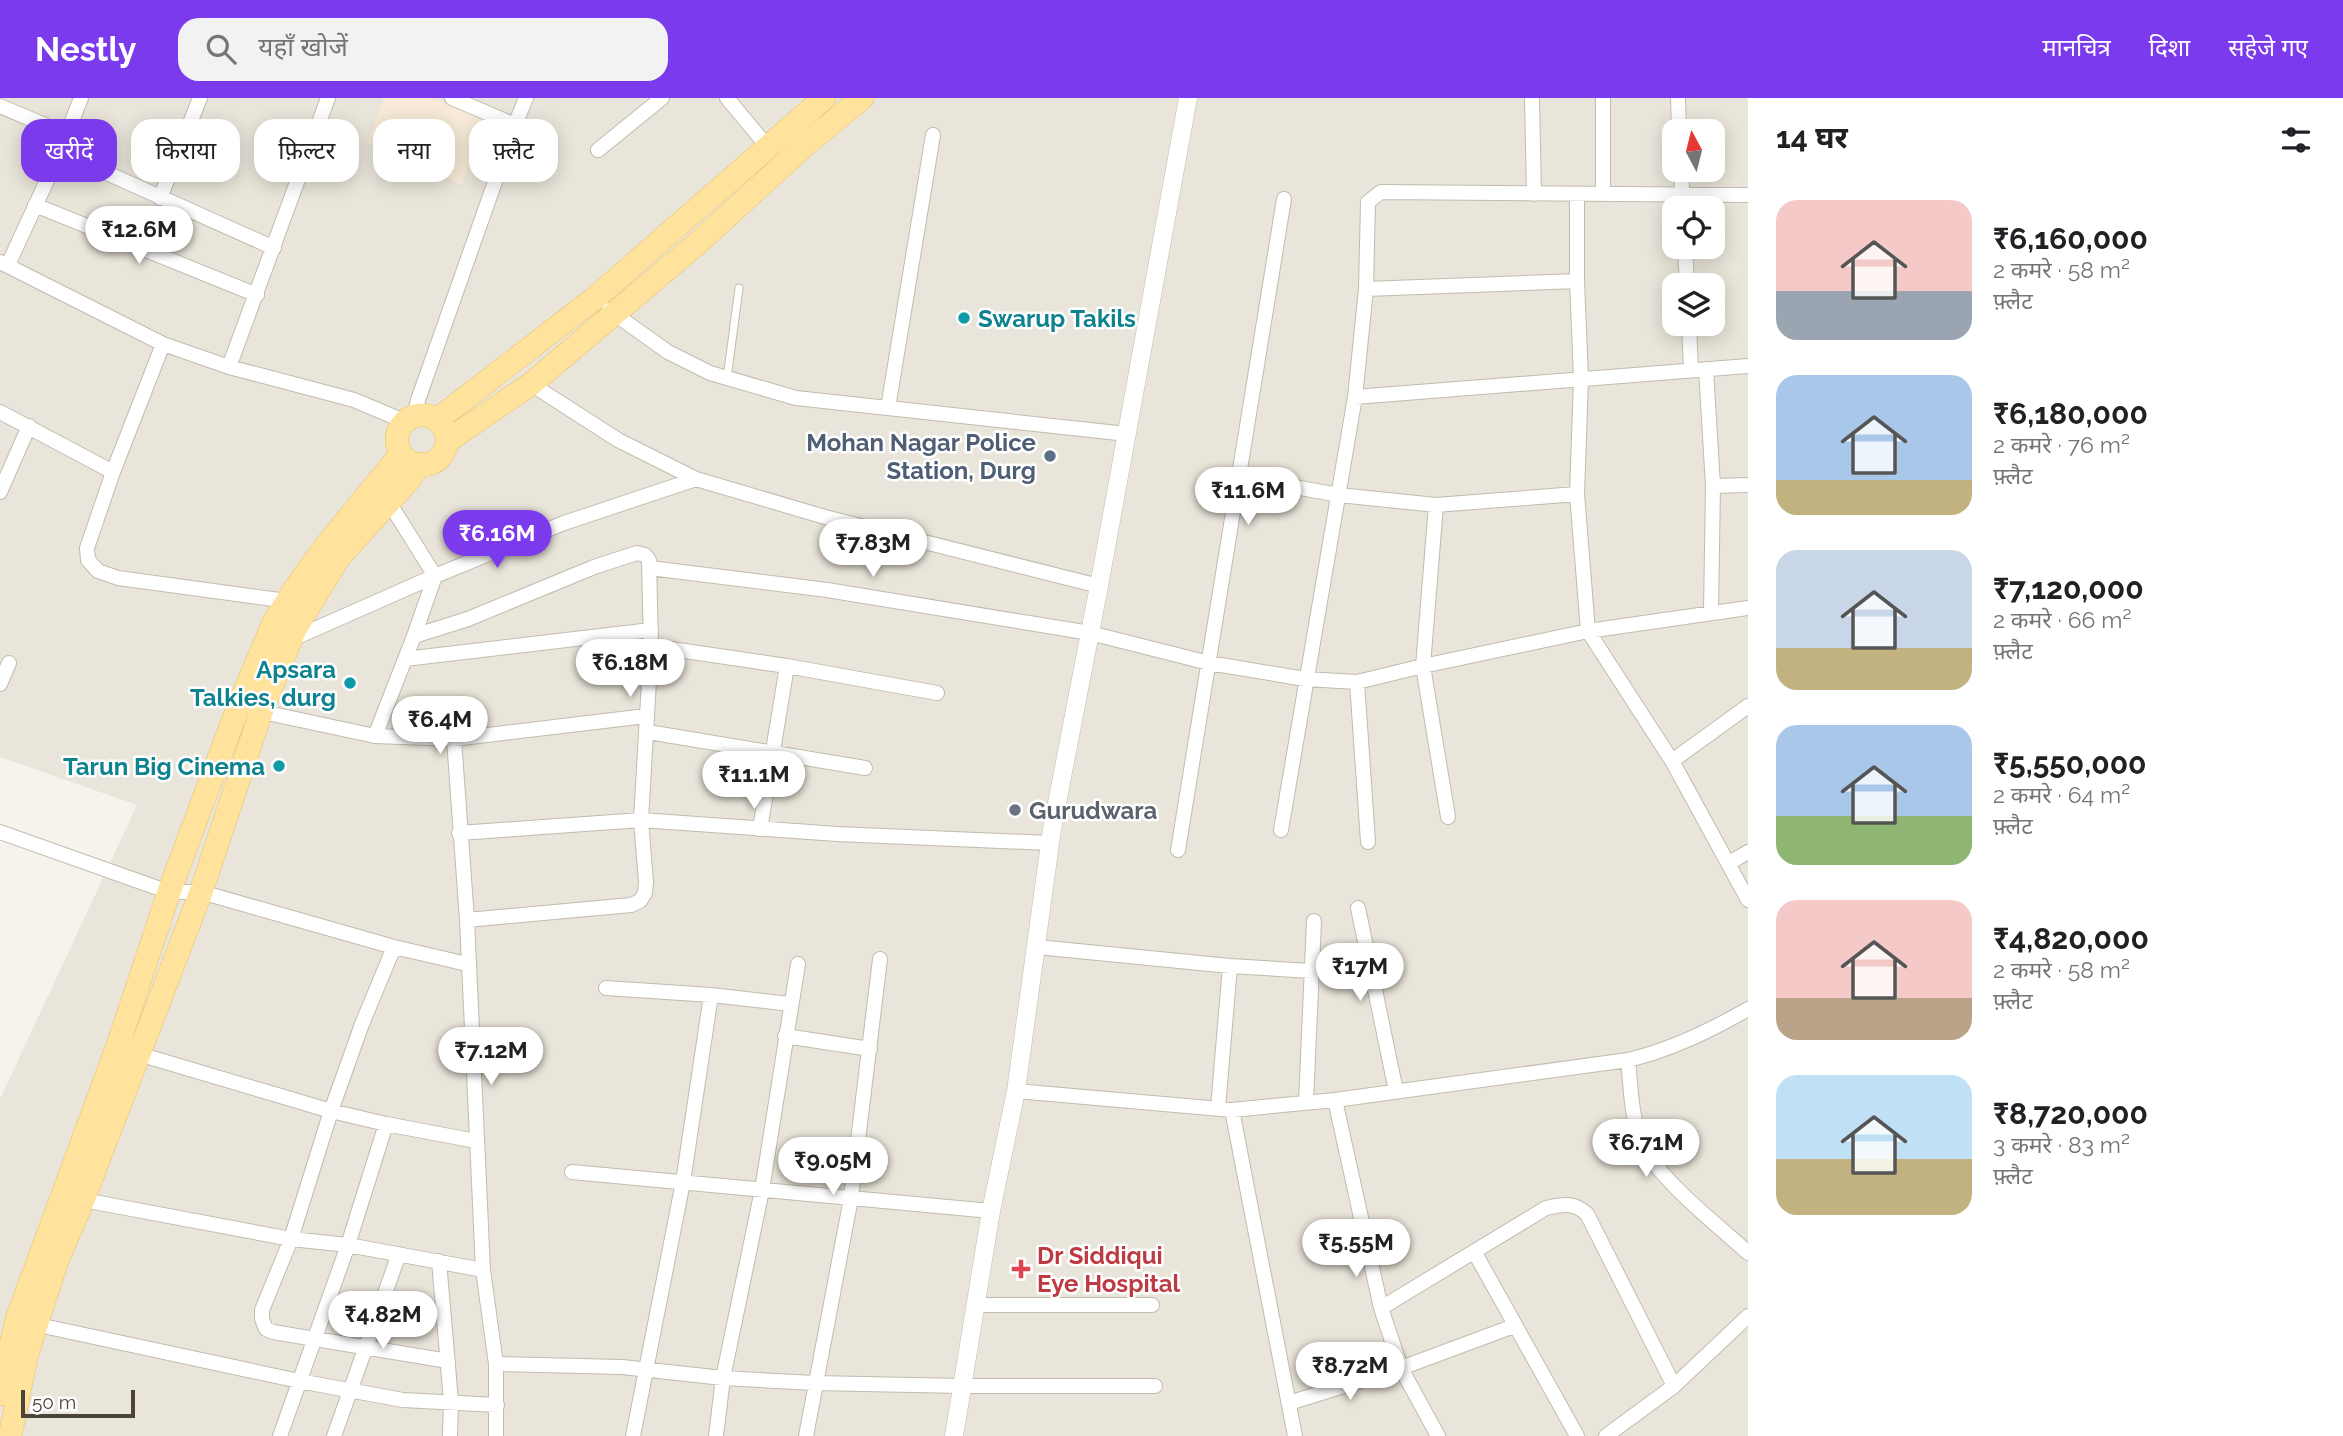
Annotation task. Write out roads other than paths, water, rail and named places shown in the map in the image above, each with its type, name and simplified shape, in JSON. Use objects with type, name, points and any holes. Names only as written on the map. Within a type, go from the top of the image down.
[{"type":"main road","points":[[442,430],[426,415],[409,419],[398,432],[397,443],[411,459],[435,460],[441,455],[442,430],[824,98]]},
{"type":"main road","points":[[442,430],[530,384],[699,242],[806,144],[862,98]]},
{"type":"main road","points":[[128,1051],[169,892],[239,705],[274,622],[287,601],[411,459]]},
{"type":"main road","points":[[0,1394],[128,1051],[201,892],[261,712],[290,640],[339,556],[382,492]]},
{"type":"main road","points":[[10,1436],[23,1335]]},
{"type":"street","points":[[72,119],[81,98]]},
{"type":"street","points":[[160,198],[200,98]]},
{"type":"street","points":[[229,367],[328,98]]},
{"type":"street","points":[[452,98],[502,119]]},
{"type":"street","points":[[518,119],[526,98]]},
{"type":"street","points":[[598,150],[662,98]]},
{"type":"street","points":[[727,98],[767,146]]},
{"type":"street","points":[[954,1436],[991,1211],[1016,1091],[1045,871],[1188,98]]},
{"type":"street","points":[[1532,98],[1534,194]]},
{"type":"street","points":[[1603,98],[1603,194]]},
{"type":"street","points":[[1678,98],[1679,119]]},
{"type":"street","points":[[0,106],[31,119]]},
{"type":"street","points":[[887,408],[933,135]]},
{"type":"street","points":[[117,178],[274,248]]},
{"type":"street","points":[[46,182],[4,263],[163,344],[229,367],[354,400],[409,419],[496,182]]},
{"type":"street","points":[[1281,830],[1354,397],[1366,289],[1368,202],[1381,192],[1603,194],[1662,200]]},
{"type":"street","points":[[1577,194],[1581,379],[1577,494],[1588,631],[1672,761],[1748,900]]},
{"type":"street","points":[[1725,197],[1748,195]]},
{"type":"street","points":[[1178,850],[1284,199]]},
{"type":"street","points":[[36,205],[257,295]]},
{"type":"street","points":[[1366,289],[1577,281]]},
{"type":"street","points":[[595,298],[668,352],[710,373],[796,398],[1127,434]]},
{"type":"street","points":[[1691,336],[1713,486],[1711,611]]},
{"type":"street","points":[[163,344],[113,472],[88,548],[88,560],[97,571],[118,578],[287,601]]},
{"type":"street","points":[[1354,397],[1748,366]]},
{"type":"street","points":[[530,384],[618,440],[696,479],[825,517],[1099,586]]},
{"type":"street","points":[[0,412],[113,472]]},
{"type":"street","points":[[0,492],[29,426]]},
{"type":"street","points":[[1239,477],[1339,495],[1436,505],[1577,494]]},
{"type":"street","points":[[290,640],[564,523],[696,479]]},
{"type":"street","points":[[1713,486],[1748,485]]},
{"type":"street","points":[[382,492],[435,576]]},
{"type":"street","points":[[1436,505],[1423,666],[1448,817]]},
{"type":"street","points":[[414,636],[468,620],[594,567],[637,554],[645,555],[649,560],[652,630],[641,820],[645,894],[631,905],[467,920]]},
{"type":"street","points":[[650,568],[827,590],[1090,633],[1209,663],[1305,679],[1357,682],[1588,631],[1711,611],[1748,608]]},
{"type":"street","points":[[374,736],[435,576]]},
{"type":"street","points":[[405,659],[652,630]]},
{"type":"street","points":[[651,646],[787,666],[937,694]]},
{"type":"street","points":[[0,684],[9,663]]},
{"type":"street","points":[[760,829],[787,666]]},
{"type":"street","points":[[1357,682],[1368,842]]},
{"type":"street","points":[[239,705],[374,736],[454,739],[646,716]]},
{"type":"street","points":[[1672,761],[1748,706]]},
{"type":"street","points":[[648,732],[865,768]]},
{"type":"street","points":[[454,739],[467,920],[483,1270],[496,1364],[496,1436]]},
{"type":"street","points":[[459,833],[641,820],[760,829],[1050,843]]},
{"type":"street","points":[[0,832],[169,892],[201,892],[394,947],[467,964]]},
{"type":"street","points":[[1729,863],[1748,852]]},
{"type":"street","points":[[1358,908],[1396,1091]]},
{"type":"street","points":[[1306,1102],[1314,921]]},
{"type":"street","points":[[394,947],[362,1024],[331,1111],[291,1239],[262,1310],[262,1319],[265,1329],[273,1332],[448,1361]]},
{"type":"street","points":[[1037,947],[1311,971]]},
{"type":"street","points":[[806,1436],[851,1198],[880,959]]},
{"type":"street","points":[[716,1436],[723,1378],[762,1190],[798,964]]},
{"type":"street","points":[[1230,966],[1225,1109],[1295,1436]]},
{"type":"street","points":[[606,988],[711,995],[790,1004]]},
{"type":"street","points":[[633,1436],[683,1182],[711,995]]},
{"type":"street","points":[[1016,1091],[1225,1109],[1335,1100],[1632,1059],[1711,1030],[1748,1009]]},
{"type":"street","points":[[785,1036],[870,1049]]},
{"type":"street","points":[[128,1051],[331,1111],[476,1141]]},
{"type":"street","points":[[1632,1059],[1635,1121],[1643,1145],[1681,1191],[1748,1253]]},
{"type":"street","points":[[1335,1100],[1381,1308],[1401,1368],[1438,1436]]},
{"type":"street","points":[[280,1436],[348,1245],[386,1124]]},
{"type":"street","points":[[572,1172],[991,1211]]},
{"type":"street","points":[[73,1199],[291,1239],[348,1245],[483,1270]]},
{"type":"street","points":[[1381,1308],[1546,1208],[1562,1204],[1574,1205],[1587,1214],[1674,1386]]},
{"type":"street","points":[[1475,1253],[1577,1436]]},
{"type":"street","points":[[334,1436],[399,1254]]},
{"type":"street","points":[[439,1261],[451,1401],[450,1436]]},
{"type":"street","points":[[976,1305],[1152,1305]]},
{"type":"street","points":[[1606,1436],[1674,1386],[1748,1317]]},
{"type":"street","points":[[1289,1403],[1401,1368],[1514,1326]]},
{"type":"street","points":[[23,1335],[403,1400],[497,1405]]},
{"type":"street","points":[[496,1364],[622,1367],[723,1378],[814,1383],[1155,1386]]},
{"type":"lane","points":[[727,378],[739,288]]},
{"type":"place","name":"Swarup Takils","points":[[964,318]]},
{"type":"place","name":"Mohan Nagar Police Station, Durg","points":[[1050,456]]},
{"type":"place","name":"Apsara Talkies, durg","points":[[350,683]]},
{"type":"place","name":"Tarun Big Cinema","points":[[279,766]]},
{"type":"place","name":"Gurudwara","points":[[1015,810]]},
{"type":"place","name":"Dr Siddiqui Eye Hospital","points":[[1021,1269]]}]
